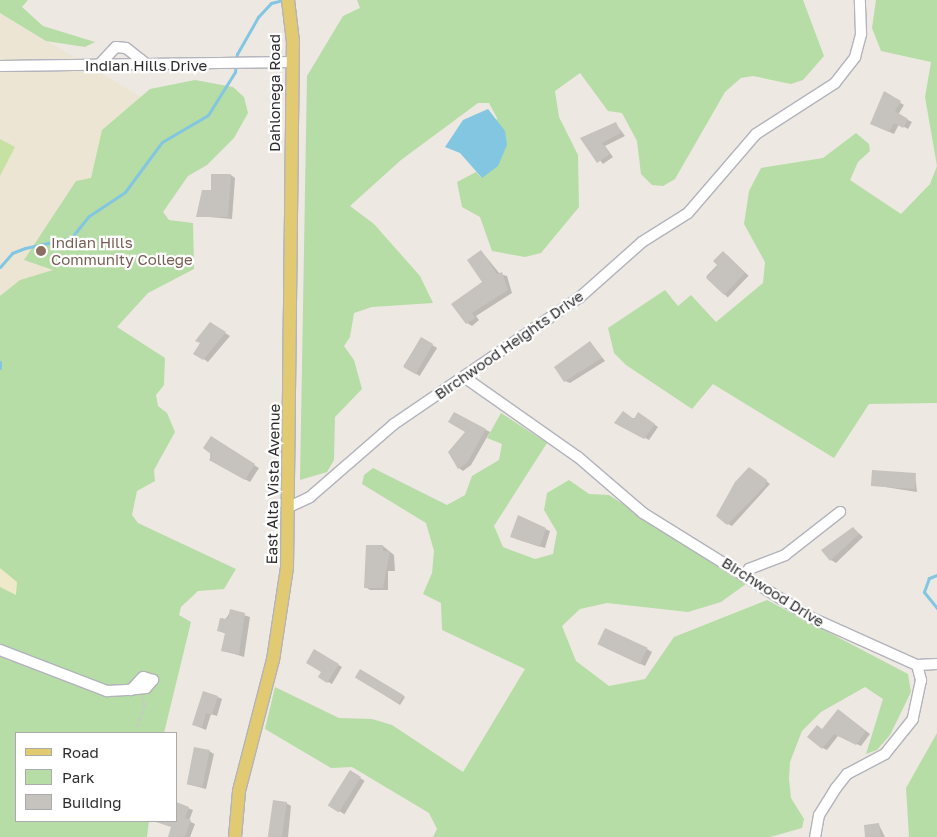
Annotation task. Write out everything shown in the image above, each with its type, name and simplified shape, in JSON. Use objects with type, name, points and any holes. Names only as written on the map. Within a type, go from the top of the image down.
[{"type":"main road","name":"Dahlonega Road","points":[[288,0],[293,62],[292,186]]},
{"type":"main road","name":"East Alta Vista Avenue","points":[[235,837],[239,790],[273,660],[287,567],[291,506],[292,186]]},
{"type":"street","name":"Birchwood Heights Drive","points":[[291,506],[310,497],[373,441],[579,298],[642,242],[688,213],[756,134],[835,83],[855,57],[861,34],[860,0]]},
{"type":"street","points":[[98,66],[116,47],[126,48],[150,67]]},
{"type":"street","name":"Indian Hills Drive","points":[[0,66],[150,67],[293,62]]},
{"type":"street","name":"Birchwood Drive","points":[[464,378],[578,457],[627,502],[746,575],[810,617],[917,665]]},
{"type":"street","points":[[746,575],[749,569],[785,554],[840,512]]},
{"type":"street","points":[[0,650],[94,687],[135,689]]},
{"type":"street","points":[[815,837],[819,816],[836,788],[848,774],[885,754],[912,719],[921,680],[917,665],[937,664]]},
{"type":"path","points":[[135,689],[145,705],[137,726]]},
{"type":"shaded area","name":"Indian Hills Community College","points":[[0,13],[165,111],[0,390]]},
{"type":"green space","points":[[0,0],[28,0],[22,7],[43,26],[95,42],[85,47],[46,41],[0,13]]},
{"type":"green space","points":[[357,0],[803,0],[824,56],[803,80],[791,84],[753,76],[741,78],[725,92],[675,179],[663,186],[652,185],[641,174],[637,141],[622,113],[608,111],[580,73],[555,91],[559,117],[578,155],[579,207],[541,253],[525,257],[492,251],[480,217],[462,207],[457,182],[476,172],[482,178],[497,118],[489,103],[478,103],[401,160],[350,206],[374,224],[420,276],[433,303],[372,307],[354,313],[350,337],[344,346],[354,360],[362,389],[335,417],[334,460],[327,472],[300,480],[307,76],[343,16],[360,8]]},
{"type":"green space","points":[[876,0],[937,0],[937,166],[925,97],[931,62],[881,51],[872,28]]},
{"type":"green space","points":[[195,80],[233,87],[244,97],[248,113],[234,138],[207,165],[188,176],[163,212],[169,220],[193,223],[194,269],[148,293],[117,327],[165,358],[164,385],[156,395],[158,406],[167,413],[175,432],[154,470],[155,481],[137,491],[132,515],[138,523],[236,569],[224,589],[198,591],[181,607],[179,615],[191,622],[164,732],[15,732],[15,822],[149,822],[147,837],[0,837],[0,296],[20,280],[53,270],[24,260],[76,181],[91,178],[102,130],[150,89]]},
{"type":"green space","points":[[856,133],[869,144],[870,151],[858,162],[850,180],[901,214],[930,184],[937,166],[937,403],[869,404],[834,458],[713,384],[692,409],[626,365],[614,353],[608,328],[665,290],[678,306],[691,295],[716,322],[763,283],[765,262],[744,224],[749,191],[761,168],[823,158]]},
{"type":"green space","points":[[0,139],[15,147],[0,176]]},
{"type":"green space","points":[[501,413],[547,443],[494,526],[503,547],[535,559],[553,554],[557,532],[544,510],[547,493],[569,480],[589,494],[609,495],[746,584],[721,602],[688,612],[607,603],[580,609],[562,626],[576,661],[609,686],[645,679],[674,637],[767,600],[908,674],[911,692],[890,735],[877,750],[866,754],[883,699],[865,687],[821,712],[802,731],[790,762],[789,779],[791,798],[804,819],[802,828],[770,837],[433,837],[437,829],[429,813],[352,767],[331,768],[265,729],[275,687],[339,718],[372,719],[392,725],[463,772],[525,669],[442,630],[441,603],[423,594],[432,573],[434,551],[426,523],[362,484],[364,475],[373,468],[447,505],[465,495],[472,476],[499,460],[502,444],[487,438]]},
{"type":"green space","points":[[937,733],[937,837],[909,837],[906,788]]},
{"type":"sand","points":[[0,568],[17,582],[16,595],[0,587]]},
{"type":"water","points":[[488,109],[505,131],[507,145],[498,166],[482,178],[460,153],[445,147],[463,120]]},
{"type":"building","points":[[884,91],[901,101],[895,111],[908,119],[903,128],[894,123],[889,132],[870,124]]},
{"type":"building","points":[[616,122],[621,133],[602,143],[610,154],[597,163],[580,138]]},
{"type":"building","points":[[211,174],[231,174],[228,217],[196,217],[202,190],[211,190]]},
{"type":"building","points":[[481,250],[497,274],[502,272],[508,290],[472,313],[475,318],[466,324],[451,304],[482,282],[467,260]]},
{"type":"building","points":[[723,251],[745,273],[724,295],[706,278],[718,266],[713,261]]},
{"type":"building","points":[[210,322],[226,332],[203,360],[193,354],[200,343],[195,341]]},
{"type":"building","points":[[421,337],[433,344],[416,374],[404,367]]},
{"type":"building","points":[[590,341],[602,358],[564,382],[554,367]]},
{"type":"building","points":[[623,411],[634,419],[638,412],[655,424],[644,439],[614,423]]},
{"type":"building","points":[[454,412],[486,429],[467,463],[458,469],[448,452],[465,432],[448,422]]},
{"type":"building","points":[[211,436],[255,464],[245,480],[209,460],[212,455],[203,448]]},
{"type":"building","points":[[749,467],[767,480],[765,486],[727,525],[716,516],[735,482]]},
{"type":"building","points":[[872,470],[916,473],[915,489],[871,486]]},
{"type":"building","points":[[518,515],[546,528],[540,547],[510,537]]},
{"type":"building","points":[[853,527],[859,534],[830,561],[821,550]]},
{"type":"building","points":[[366,545],[383,545],[383,551],[390,551],[383,588],[364,588]]},
{"type":"building","points":[[230,609],[245,613],[239,655],[221,651],[225,633],[217,631],[220,618],[228,619]]},
{"type":"building","points":[[605,628],[648,648],[640,664],[597,644]]},
{"type":"building","points":[[314,649],[339,664],[327,683],[318,677],[321,672],[306,663]]},
{"type":"building","points":[[360,669],[404,695],[399,704],[355,678]]},
{"type":"building","points":[[203,691],[218,696],[212,715],[206,713],[202,728],[192,725]]},
{"type":"building","points":[[838,709],[866,731],[856,745],[834,734],[822,749],[807,737],[817,725],[822,729]]},
{"type":"building","points":[[194,747],[210,750],[202,787],[187,784]]},
{"type":"building","points":[[350,770],[361,777],[339,813],[328,806]]},
{"type":"building","points":[[273,800],[287,802],[282,837],[268,837]]},
{"type":"building","points":[[178,803],[189,807],[185,818],[191,820],[185,837],[168,837],[171,827],[156,822],[178,822]]},
{"type":"building","points":[[879,823],[881,837],[865,837],[864,825]]},
{"type":"waterway","points":[[0,267],[12,253],[25,248],[71,238],[89,216],[125,192],[162,142],[208,115],[235,72],[237,54],[258,17],[271,3],[283,0]]},
{"type":"waterway","points":[[0,362],[0,368]]},
{"type":"waterway","points":[[937,575],[929,578],[924,592],[937,608]]},
{"type":"place","name":"Indian Hills Community College","points":[[41,251]]}]
